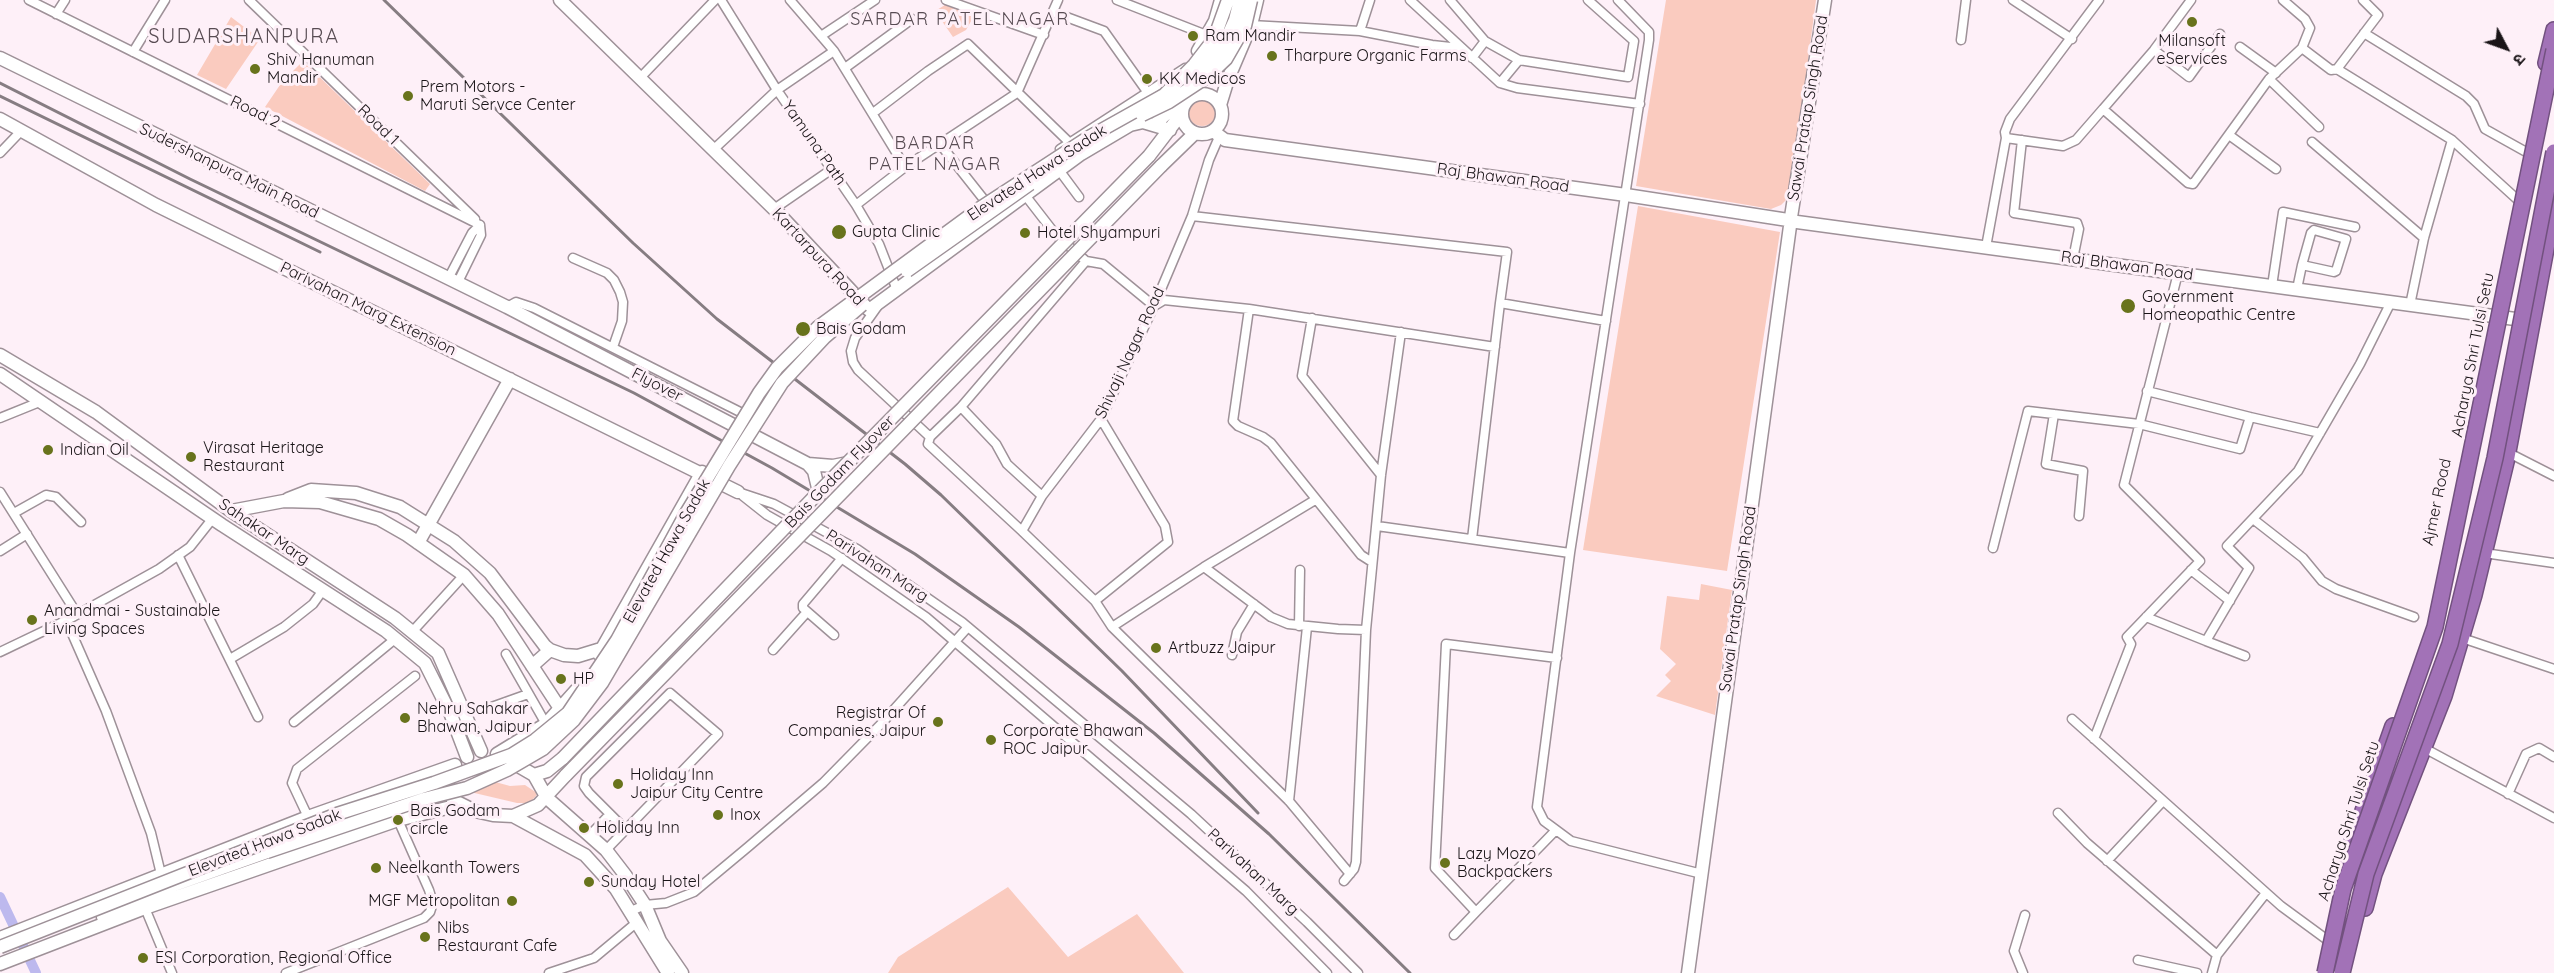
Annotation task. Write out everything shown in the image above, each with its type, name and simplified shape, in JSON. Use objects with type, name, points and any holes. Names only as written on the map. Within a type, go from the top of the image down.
[{"type":"highway","name":"Ajmer Road","points":[[2323,973],[2326,939],[2337,888],[2428,628],[2454,512],[2492,315],[2519,201],[2554,30]]},
{"type":"highway","name":"Acharya Shri Tulsi Setu","points":[[2323,973],[2343,889],[2435,627],[2554,50]]},
{"type":"highway","name":"Acharya Shri Tulsi Setu","points":[[2342,973],[2366,874],[2453,634],[2495,458],[2554,152]]},
{"type":"highway","points":[[2348,973],[2374,874],[2424,748],[2462,638],[2507,452],[2554,206]]},
{"type":"highway","points":[[2384,749],[2417,765]]},
{"type":"street","name":"Road 2","points":[[28,0],[480,225]]},
{"type":"street","points":[[56,14],[65,0]]},
{"type":"street","points":[[133,52],[165,0]]},
{"type":"street","name":"Road 1","points":[[249,0],[480,225]]},
{"type":"street","name":"Kartarpura Road","points":[[560,0],[774,209],[855,296],[873,308],[1081,154],[1130,125],[1148,123],[1184,105]]},
{"type":"street","points":[[640,78],[715,0]]},
{"type":"street","name":"Yamuna Path","points":[[721,0],[777,90],[856,205],[879,244],[897,290]]},
{"type":"street","points":[[790,0],[834,51],[906,167]]},
{"type":"street","points":[[946,0],[1044,35]]},
{"type":"street","points":[[856,205],[906,167],[1017,93],[1058,0]]},
{"type":"street","points":[[1117,0],[1209,36]]},
{"type":"street","points":[[855,296],[1069,143],[1185,68],[1209,36],[1221,0]]},
{"type":"street","name":"Elevated Hawa Sadak","points":[[0,947],[337,814],[511,755],[535,740],[568,713],[617,640],[686,515],[759,393],[777,368],[818,327],[980,208],[1089,137],[1164,95],[1194,65],[1214,39],[1228,0]]},
{"type":"street","points":[[1164,95],[1204,69],[1224,44],[1235,20],[1240,0]]},
{"type":"street","name":"Elevated Hawa Sadak","points":[[76,933],[110,912],[174,885],[424,799],[467,788],[507,770],[543,749],[574,720],[602,683],[782,383],[825,337],[851,313],[887,286],[1090,142],[1169,102],[1207,77],[1226,58],[1245,26],[1251,0]]},
{"type":"street","points":[[1185,68],[1186,125],[1196,133],[1216,134],[1222,116],[1220,105],[1228,79],[1251,25],[1257,0]]},
{"type":"street","points":[[1360,32],[1370,0]]},
{"type":"street","points":[[1410,0],[1500,83],[1517,88],[1640,104]]},
{"type":"street","points":[[1450,0],[1485,41],[1519,60],[1628,77],[1634,41],[1588,0]]},
{"type":"street","points":[[1618,0],[1649,32],[1640,104],[1570,553],[1537,807],[1544,821],[1571,841],[1702,874]]},
{"type":"street","name":"Sawai Pratap Singh Road","points":[[1688,973],[1792,221],[1825,0]]},
{"type":"street","points":[[1961,40],[1966,0]]},
{"type":"street","points":[[2013,0],[2072,39]]},
{"type":"street","points":[[1986,247],[2006,138],[2005,132],[2010,119],[2099,0]]},
{"type":"street","points":[[2006,138],[2063,146],[2076,140],[2154,50],[2191,0]]},
{"type":"street","points":[[2103,108],[2188,183],[2193,184],[2269,80],[2302,48],[2310,28],[2305,20],[2283,0]]},
{"type":"street","points":[[2337,69],[2378,15],[2363,0]]},
{"type":"street","points":[[821,36],[870,1]]},
{"type":"street","points":[[1053,12],[1104,31],[1148,93],[1148,123],[1170,130]]},
{"type":"street","points":[[845,68],[912,19]]},
{"type":"street","points":[[1251,25],[1360,32],[1460,48]]},
{"type":"street","points":[[2364,33],[2466,96],[2474,104],[2486,129],[2528,153]]},
{"type":"street","points":[[2154,50],[2189,77],[2220,34]]},
{"type":"street","points":[[1472,58],[1485,41]]},
{"type":"street","points":[[873,113],[968,44],[1081,154]]},
{"type":"street","points":[[2240,48],[2276,73]]},
{"type":"street","points":[[2302,48],[2331,70],[2337,69],[2452,140],[2519,201]]},
{"type":"street","points":[[713,150],[777,90],[834,51]]},
{"type":"street","name":"Sudershanpura Main Road","points":[[0,58],[452,282],[507,307]]},
{"type":"street","points":[[1500,83],[1519,60]]},
{"type":"street","points":[[2269,80],[2319,127]]},
{"type":"street","points":[[1184,105],[1192,97],[1204,94],[1220,105]]},
{"type":"street","name":"Bais Godam Flyover","points":[[534,775],[547,771],[563,758],[819,492],[1149,156],[1170,130],[1184,105]]},
{"type":"street","name":"Parivahan Marg Extension","points":[[0,119],[156,205],[702,472],[738,492]]},
{"type":"street","points":[[0,153],[21,131]]},
{"type":"street","name":"Bais Godam Flyover","points":[[546,798],[1161,166],[1196,133]]},
{"type":"street","name":"Raj Bhawan Road","points":[[1216,134],[1225,140],[1626,195],[1792,221],[2531,322]]},
{"type":"street","name":"Shivaji Nagar Road","points":[[1022,531],[1042,496],[1101,419],[1154,306],[1192,216],[1216,134]]},
{"type":"street","points":[[2229,135],[2276,169]]},
{"type":"street","points":[[2022,140],[2014,213],[2077,223],[2079,228],[2073,259]]},
{"type":"street","points":[[2410,304],[2424,238],[2452,140]]},
{"type":"street","points":[[2312,142],[2424,238]]},
{"type":"street","points":[[940,144],[997,216]]},
{"type":"street","points":[[774,209],[832,169]]},
{"type":"street","points":[[1059,171],[1079,197]]},
{"type":"street","points":[[1025,195],[1056,235],[1086,261],[1102,264],[1154,306],[1164,300],[1249,309],[1495,346]]},
{"type":"street","points":[[2272,286],[2283,212],[2355,226]]},
{"type":"street","points":[[1192,216],[1507,252],[1472,539]]},
{"type":"street","points":[[452,282],[471,233],[480,225]]},
{"type":"street","points":[[2297,289],[2302,265],[2313,231],[2346,239],[2334,272],[2302,265]]},
{"type":"street","points":[[573,258],[607,273],[620,292],[623,302],[622,321],[613,347]]},
{"type":"street","points":[[1086,261],[961,407],[930,437],[928,444],[1095,601],[1112,627],[1289,801],[1347,878],[1356,862],[1366,630],[1381,475],[1401,332]]},
{"type":"street","points":[[2094,739],[2131,644],[2127,637],[2200,561],[2124,485],[2178,273]]},
{"type":"street","points":[[507,307],[516,302],[534,308],[746,415]]},
{"type":"street","points":[[2206,641],[2248,568],[2227,546],[2298,471],[2360,364],[2391,302]]},
{"type":"street","points":[[1500,303],[1606,321]]},
{"type":"street","name":"Flyover","points":[[507,307],[808,464],[833,466],[848,463]]},
{"type":"street","points":[[873,308],[855,339],[851,351],[853,362],[858,370],[930,437]]},
{"type":"street","points":[[1249,309],[1233,421],[1238,426],[1263,436],[1270,443],[1361,555],[1372,562]]},
{"type":"street","points":[[1312,318],[1302,376],[1381,475]]},
{"type":"street","name":"Sahakar Marg","points":[[0,355],[96,412],[231,511],[395,618],[438,653],[482,751]]},
{"type":"street","name":"Sahakar Marg","points":[[0,374],[323,590],[395,639],[425,663],[452,714],[467,757]]},
{"type":"street","points":[[418,543],[510,379]]},
{"type":"street","points":[[2147,391],[2320,434]]},
{"type":"street","points":[[0,418],[42,401]]},
{"type":"street","points":[[961,407],[996,444],[1007,464],[1042,496]]},
{"type":"street","points":[[1993,548],[2028,411],[2139,424],[2240,449],[2250,417]]},
{"type":"street","points":[[2054,414],[2046,464],[2083,471],[2079,516]]},
{"type":"street","points":[[1095,601],[1168,542],[1165,526],[1101,419]]},
{"type":"street","points":[[2507,452],[2554,476]]},
{"type":"street","points":[[808,464],[814,471],[819,492]]},
{"type":"street","points":[[497,754],[546,724],[561,710],[589,673],[702,472]]},
{"type":"street","points":[[284,501],[311,490],[356,492],[400,507],[454,541],[490,573],[550,650],[564,655],[578,656],[601,649]]},
{"type":"street","name":"Parivahan Marg","points":[[738,492],[767,515],[842,558],[926,617],[1246,891],[1327,973]]},
{"type":"street","name":"Parivahan Marg","points":[[738,492],[774,504],[857,549],[968,627],[1191,814],[1358,973]]},
{"type":"street","points":[[1,494],[77,615]]},
{"type":"street","points":[[14,513],[46,495],[56,497],[81,522]]},
{"type":"street","points":[[1112,627],[1204,567],[1315,500]]},
{"type":"street","points":[[231,511],[284,501],[320,502],[379,519],[464,575],[498,614],[561,710]]},
{"type":"street","points":[[0,652],[77,615],[178,555],[190,547],[213,518]]},
{"type":"street","points":[[2253,519],[2303,558],[2322,581],[2336,590],[2414,617]]},
{"type":"street","points":[[1377,526],[1570,553]]},
{"type":"street","points":[[0,551],[27,534]]},
{"type":"street","points":[[2484,553],[2554,563]]},
{"type":"street","points":[[178,555],[258,717]]},
{"type":"street","points":[[834,635],[803,608],[803,604],[842,558]]},
{"type":"street","points":[[1204,567],[1271,616],[1303,626],[1366,630]]},
{"type":"street","points":[[1289,801],[1303,626],[1300,570]]},
{"type":"street","points":[[2191,570],[2230,601]]},
{"type":"street","points":[[412,632],[464,575]]},
{"type":"street","points":[[230,658],[284,627],[313,604],[323,590]]},
{"type":"street","points":[[1232,655],[1237,632],[1254,604]]},
{"type":"street","points":[[772,650],[807,612]]},
{"type":"street","points":[[2146,616],[2245,656]]},
{"type":"street","points":[[66,620],[117,741],[151,833],[161,874]]},
{"type":"street","points":[[631,911],[645,905],[666,903],[694,892],[782,819],[823,783],[881,724],[968,627]]},
{"type":"street","points":[[2462,638],[2554,669]]},
{"type":"street","points":[[294,722],[395,639]]},
{"type":"street","points":[[1476,912],[1435,868],[1446,644],[1557,658]]},
{"type":"street","points":[[532,666],[550,650]]},
{"type":"street","points":[[506,654],[546,724]]},
{"type":"street","points":[[308,817],[292,783],[297,769],[415,676]]},
{"type":"street","points":[[606,850],[718,734],[670,693],[586,777],[584,786],[625,829]]},
{"type":"street","points":[[486,710],[528,694]]},
{"type":"street","points":[[2072,718],[2162,802],[2266,893],[2326,939]]},
{"type":"street","points":[[2424,748],[2554,818]]},
{"type":"street","points":[[2508,794],[2526,754],[2539,748],[2554,757]]},
{"type":"street","points":[[0,938],[308,817],[455,765],[482,751],[497,754],[534,775],[546,798],[606,850],[645,905],[660,941],[682,973]]},
{"type":"street","points":[[455,765],[448,773],[446,782],[450,796],[459,805],[493,815],[513,816],[538,806],[546,798]]},
{"type":"street","points":[[2107,861],[2162,802]]},
{"type":"street","points":[[3,973],[0,966],[76,933],[398,820],[459,805]]},
{"type":"street","points":[[2058,813],[2107,861],[2217,955]]},
{"type":"street","points":[[589,836],[610,814]]},
{"type":"street","points":[[513,816],[585,855],[616,889],[668,973]]},
{"type":"street","points":[[286,973],[424,918],[430,912],[433,903],[429,890],[398,820]]},
{"type":"street","points":[[1454,935],[1556,831]]},
{"type":"street","points":[[2212,973],[2217,955],[2266,893]]},
{"type":"street","points":[[145,908],[172,973]]},
{"type":"street","points":[[2023,973],[2014,951],[2025,915]]},
{"type":"street","points":[[549,973],[594,958],[636,923]]},
{"type":"street","points":[[2138,960],[2197,973]]},
{"type":"shaded area","points":[[1666,0],[1816,0],[1791,189],[1781,205],[1771,209],[1636,186]]},
{"type":"shaded area","points":[[945,5],[974,16],[966,30],[953,37],[935,11]]},
{"type":"shaded area","points":[[231,17],[260,39],[226,89],[197,75]]},
{"type":"shaded area","points":[[303,61],[430,184],[425,191],[265,107],[282,82]]},
{"type":"shaded area","points":[[1202,98],[1212,102],[1216,112],[1212,122],[1202,126],[1192,122],[1188,112],[1192,102]]},
{"type":"shaded area","points":[[1638,206],[1780,232],[1727,571],[1583,550]]},
{"type":"shaded area","points":[[1701,584],[1732,590],[1715,715],[1656,696],[1671,681],[1665,675],[1676,664],[1660,649],[1667,596],[1699,600]]},
{"type":"shaded area","points":[[477,777],[510,786],[525,785],[537,793],[529,803],[517,803],[466,791],[465,782]]},
{"type":"shaded area","points":[[1008,887],[1068,957],[1137,914],[1184,973],[888,973],[898,957]]},
{"type":"waterway","points":[[0,897],[36,973]]},
{"type":"railway","points":[[384,0],[633,243],[717,319],[905,464],[941,495],[1122,671],[1258,813]]},
{"type":"railway","points":[[2328,973],[2352,872],[2446,607],[2554,70]]},
{"type":"railway","points":[[0,83],[190,179],[634,393],[772,468],[915,554],[1019,627],[1154,733],[1269,834],[1410,973]]},
{"type":"railway","points":[[0,96],[320,252]]},
{"type":"place","name":"Milansoft eServices","points":[[2192,22]]},
{"type":"place","name":"Ram Mandir","points":[[1193,36]]},
{"type":"place","name":"Tharpure Organic Farms","points":[[1272,56]]},
{"type":"place","name":"Shiv Hanuman Mandir","points":[[255,69]]},
{"type":"place","name":"KK Medicos","points":[[1147,79]]},
{"type":"place","name":"Prem Motors - Maruti Servce Center","points":[[408,96]]},
{"type":"place","name":"Gupta Clinic","points":[[839,232]]},
{"type":"place","name":"Hotel Shyampuri","points":[[1025,233]]},
{"type":"place","name":"Government Homeopathic Centre","points":[[2128,306]]},
{"type":"place","name":"Bais Godam","points":[[803,329]]},
{"type":"place","name":"Indian Oil","points":[[48,450]]},
{"type":"place","name":"Virasat Heritage Restaurant","points":[[191,457]]},
{"type":"place","name":"Anandmai - Sustainable Living Spaces","points":[[32,620]]},
{"type":"place","name":"Artbuzz Jaipur","points":[[1156,648]]},
{"type":"place","name":"HP","points":[[561,679]]},
{"type":"place","name":"Nehru Sahakar Bhawan, Jaipur","points":[[405,718]]},
{"type":"place","name":"Registrar Of Companies, Jaipur","points":[[938,722]]},
{"type":"place","name":"Corporate Bhawan ROC Jaipur","points":[[991,740]]},
{"type":"place","name":"Holiday Inn Jaipur City Centre","points":[[618,784]]},
{"type":"place","name":"Inox","points":[[718,815]]},
{"type":"place","name":"Bais Godam circle","points":[[398,820]]},
{"type":"place","name":"Holiday Inn","points":[[584,828]]},
{"type":"place","name":"Lazy Mozo Backpackers","points":[[1445,863]]},
{"type":"place","name":"Neelkanth Towers","points":[[376,868]]},
{"type":"place","name":"Sunday Hotel","points":[[589,882]]},
{"type":"place","name":"MGF Metropolitan","points":[[512,901]]},
{"type":"place","name":"Nibs Restaurant Cafe","points":[[425,937]]},
{"type":"place","name":"ESI Corporation, Regional Office","points":[[143,958]]},
{"type":"district","name":"SARDAR PATEL NAGAR","points":[[960,20]]},
{"type":"district","name":"SUDARSHANPURA","points":[[244,37]]},
{"type":"district","name":"BARDAR PATEL NAGAR","points":[[935,154]]}]
